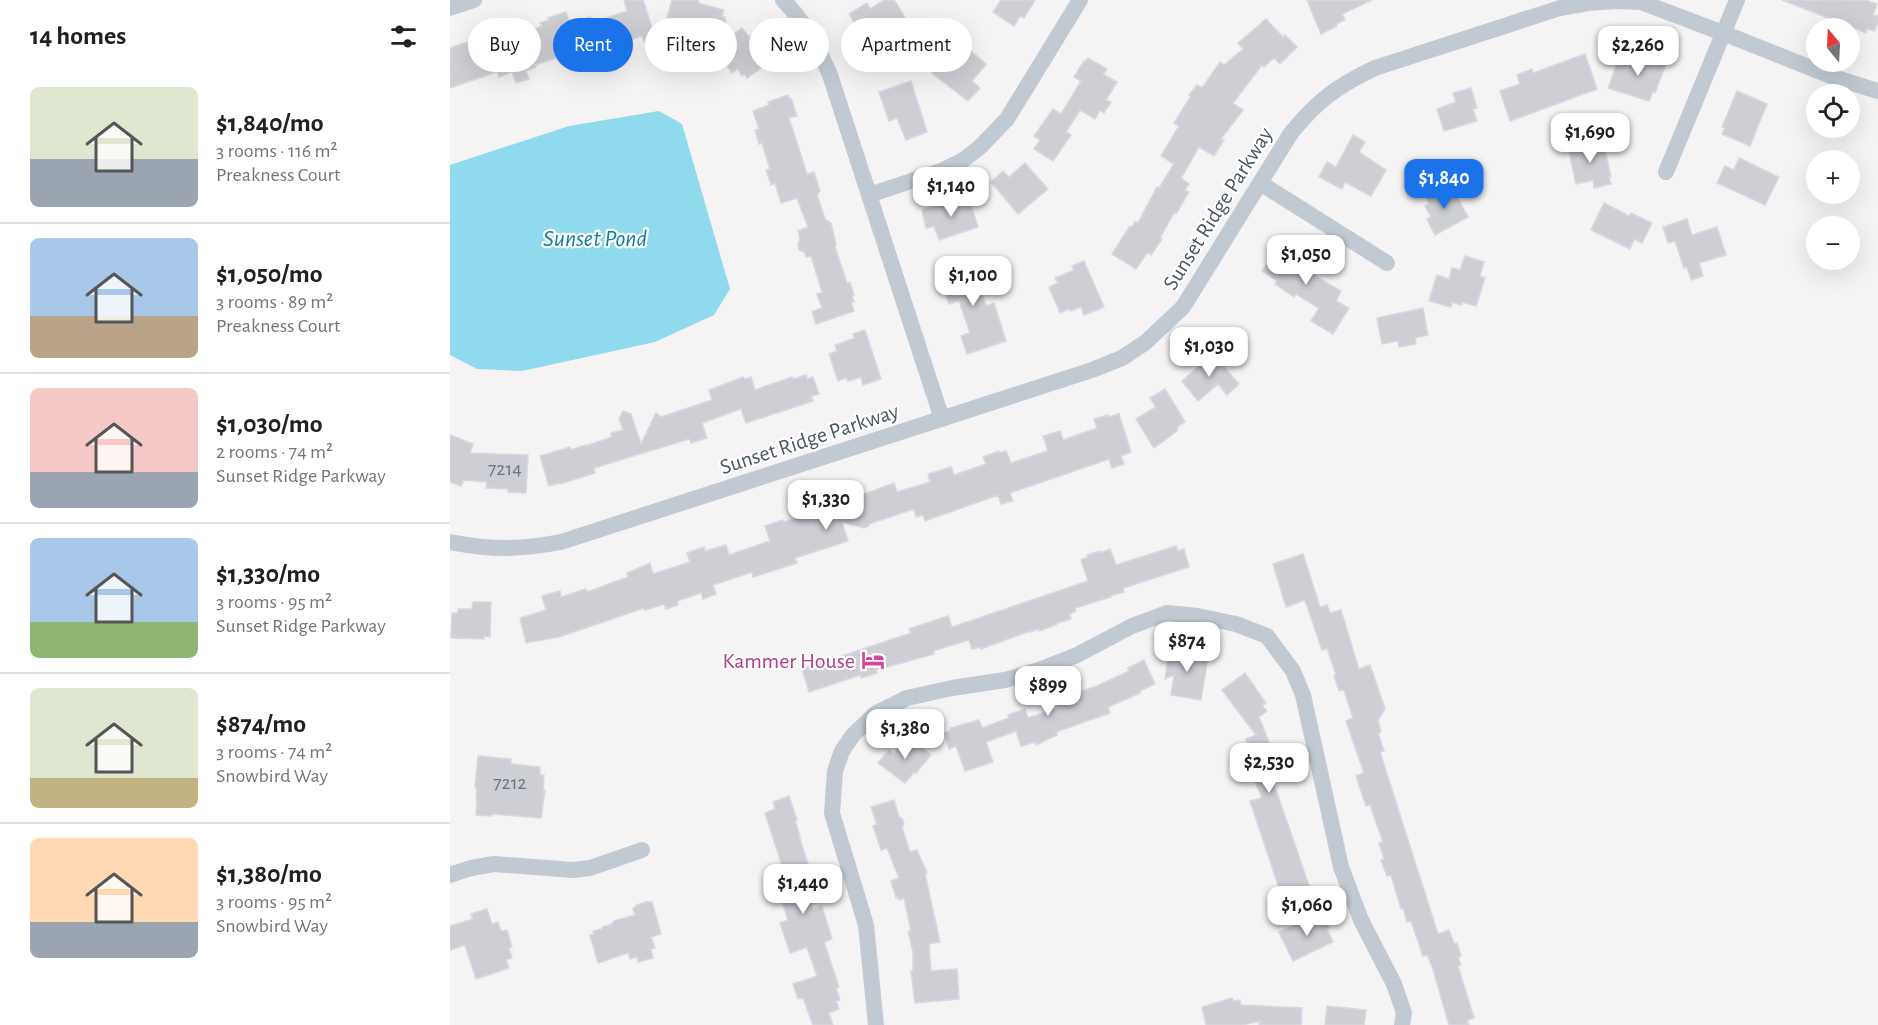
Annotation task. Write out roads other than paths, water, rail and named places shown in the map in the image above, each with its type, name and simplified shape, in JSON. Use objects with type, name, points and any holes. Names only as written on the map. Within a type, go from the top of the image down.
[{"type":"street","points":[[450,8],[474,0]]},
{"type":"street","points":[[783,0],[807,29],[830,75],[942,419]]},
{"type":"street","points":[[869,195],[941,171],[962,161],[980,147],[1007,119],[1080,0]]},
{"type":"street","points":[[1666,172],[1737,0]]},
{"type":"street","name":"Sunset Ridge Parkway","points":[[450,542],[477,547],[510,549],[561,542],[1092,370],[1122,358],[1146,342],[1183,307],[1291,134],[1325,96],[1375,68],[1560,8],[1588,3],[1641,2],[1836,78],[1878,91]]},
{"type":"street","points":[[1260,183],[1387,263]]},
{"type":"street","points":[[876,1025],[866,925],[832,813],[835,771],[842,751],[853,735],[875,714],[907,698],[1005,680],[1036,671],[1075,656],[1132,626],[1167,614],[1198,616],[1236,624],[1267,636],[1293,671],[1304,695],[1341,867],[1361,920],[1394,984],[1404,1013],[1402,1025]]},
{"type":"street","points":[[450,875],[494,864],[573,870],[590,868],[642,850]]},
{"type":"water","name":"Sunset Pond","points":[[659,111],[682,124],[730,289],[714,315],[655,342],[522,371],[477,369],[450,355],[450,165],[569,126]]},
{"type":"place","name":"Kammer House","points":[[873,660]]}]
